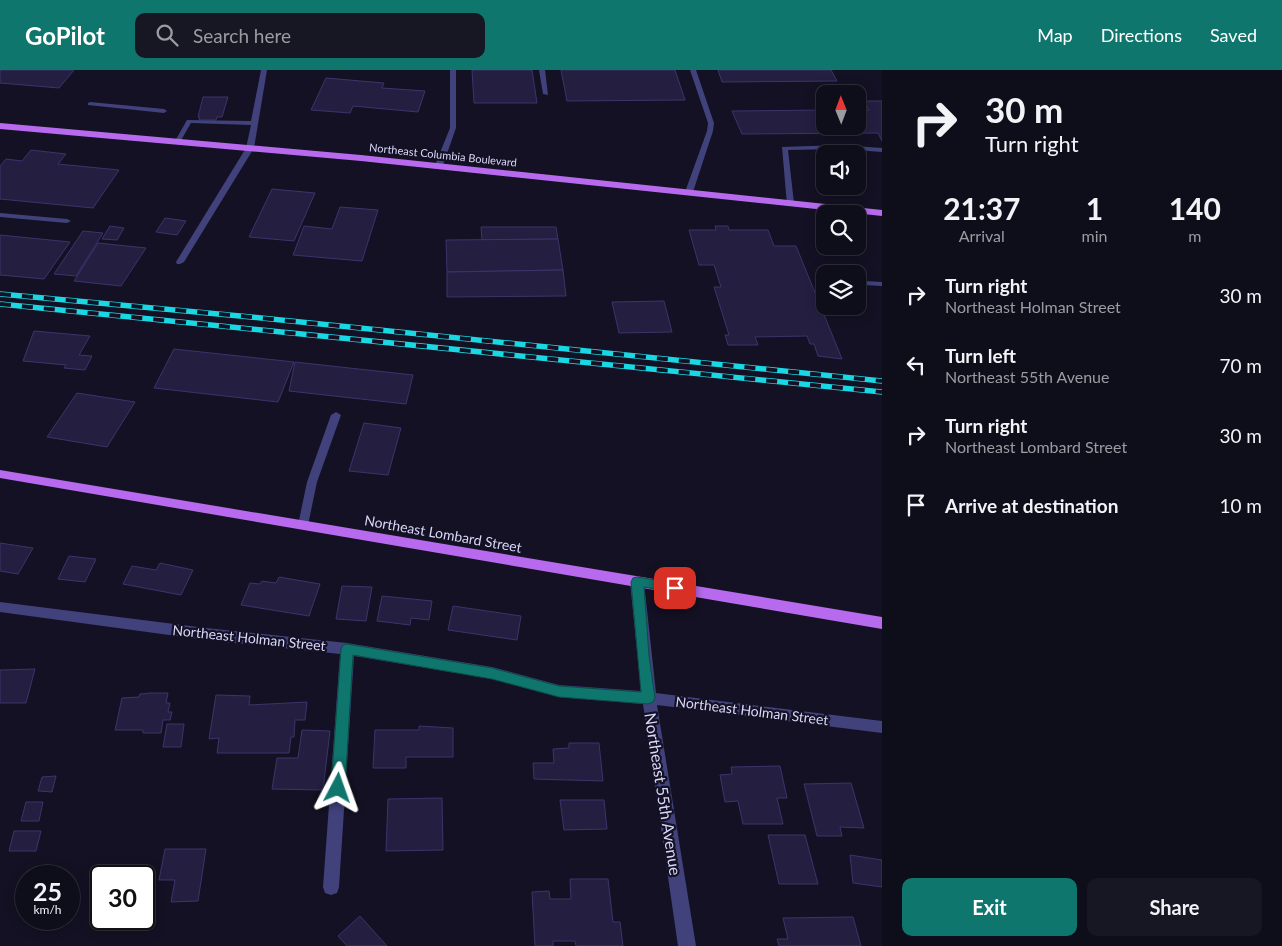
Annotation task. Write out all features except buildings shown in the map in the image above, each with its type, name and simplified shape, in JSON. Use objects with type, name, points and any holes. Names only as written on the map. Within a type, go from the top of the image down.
[{"type":"main road","name":"Northeast Columbia Boulevard","points":[[0,126],[439,165],[882,213]]},
{"type":"main road","name":"Northeast Lombard Street","points":[[0,474],[882,623]]},
{"type":"street","name":"Northeast 55th Avenue","points":[[637,582],[648,698],[687,946]]},
{"type":"street","name":"Northeast Holman Street","points":[[0,607],[206,634],[347,649],[492,673],[559,691],[648,698],[882,727]]},
{"type":"street","points":[[331,887],[347,649]]},
{"type":"lane","points":[[180,262],[250,148],[264,70]]},
{"type":"lane","points":[[439,165],[453,128],[452,70]]},
{"type":"lane","points":[[542,70],[546,94]]},
{"type":"lane","points":[[689,192],[711,123],[693,70]]},
{"type":"lane","points":[[90,104],[164,111]]},
{"type":"lane","points":[[178,141],[189,121],[254,123]]},
{"type":"lane","points":[[790,203],[784,148],[841,146],[882,150]]},
{"type":"lane","points":[[0,215],[67,221]]},
{"type":"lane","points":[[867,284],[882,284]]},
{"type":"lane","points":[[303,525],[312,482],[336,415]]},
{"type":"railway","points":[[0,294],[251,317],[882,381]]},
{"type":"railway","points":[[0,304],[882,392]]},
{"type":"route","points":[[338,788],[347,649],[492,673],[559,691],[648,698],[637,582],[675,588]]}]
